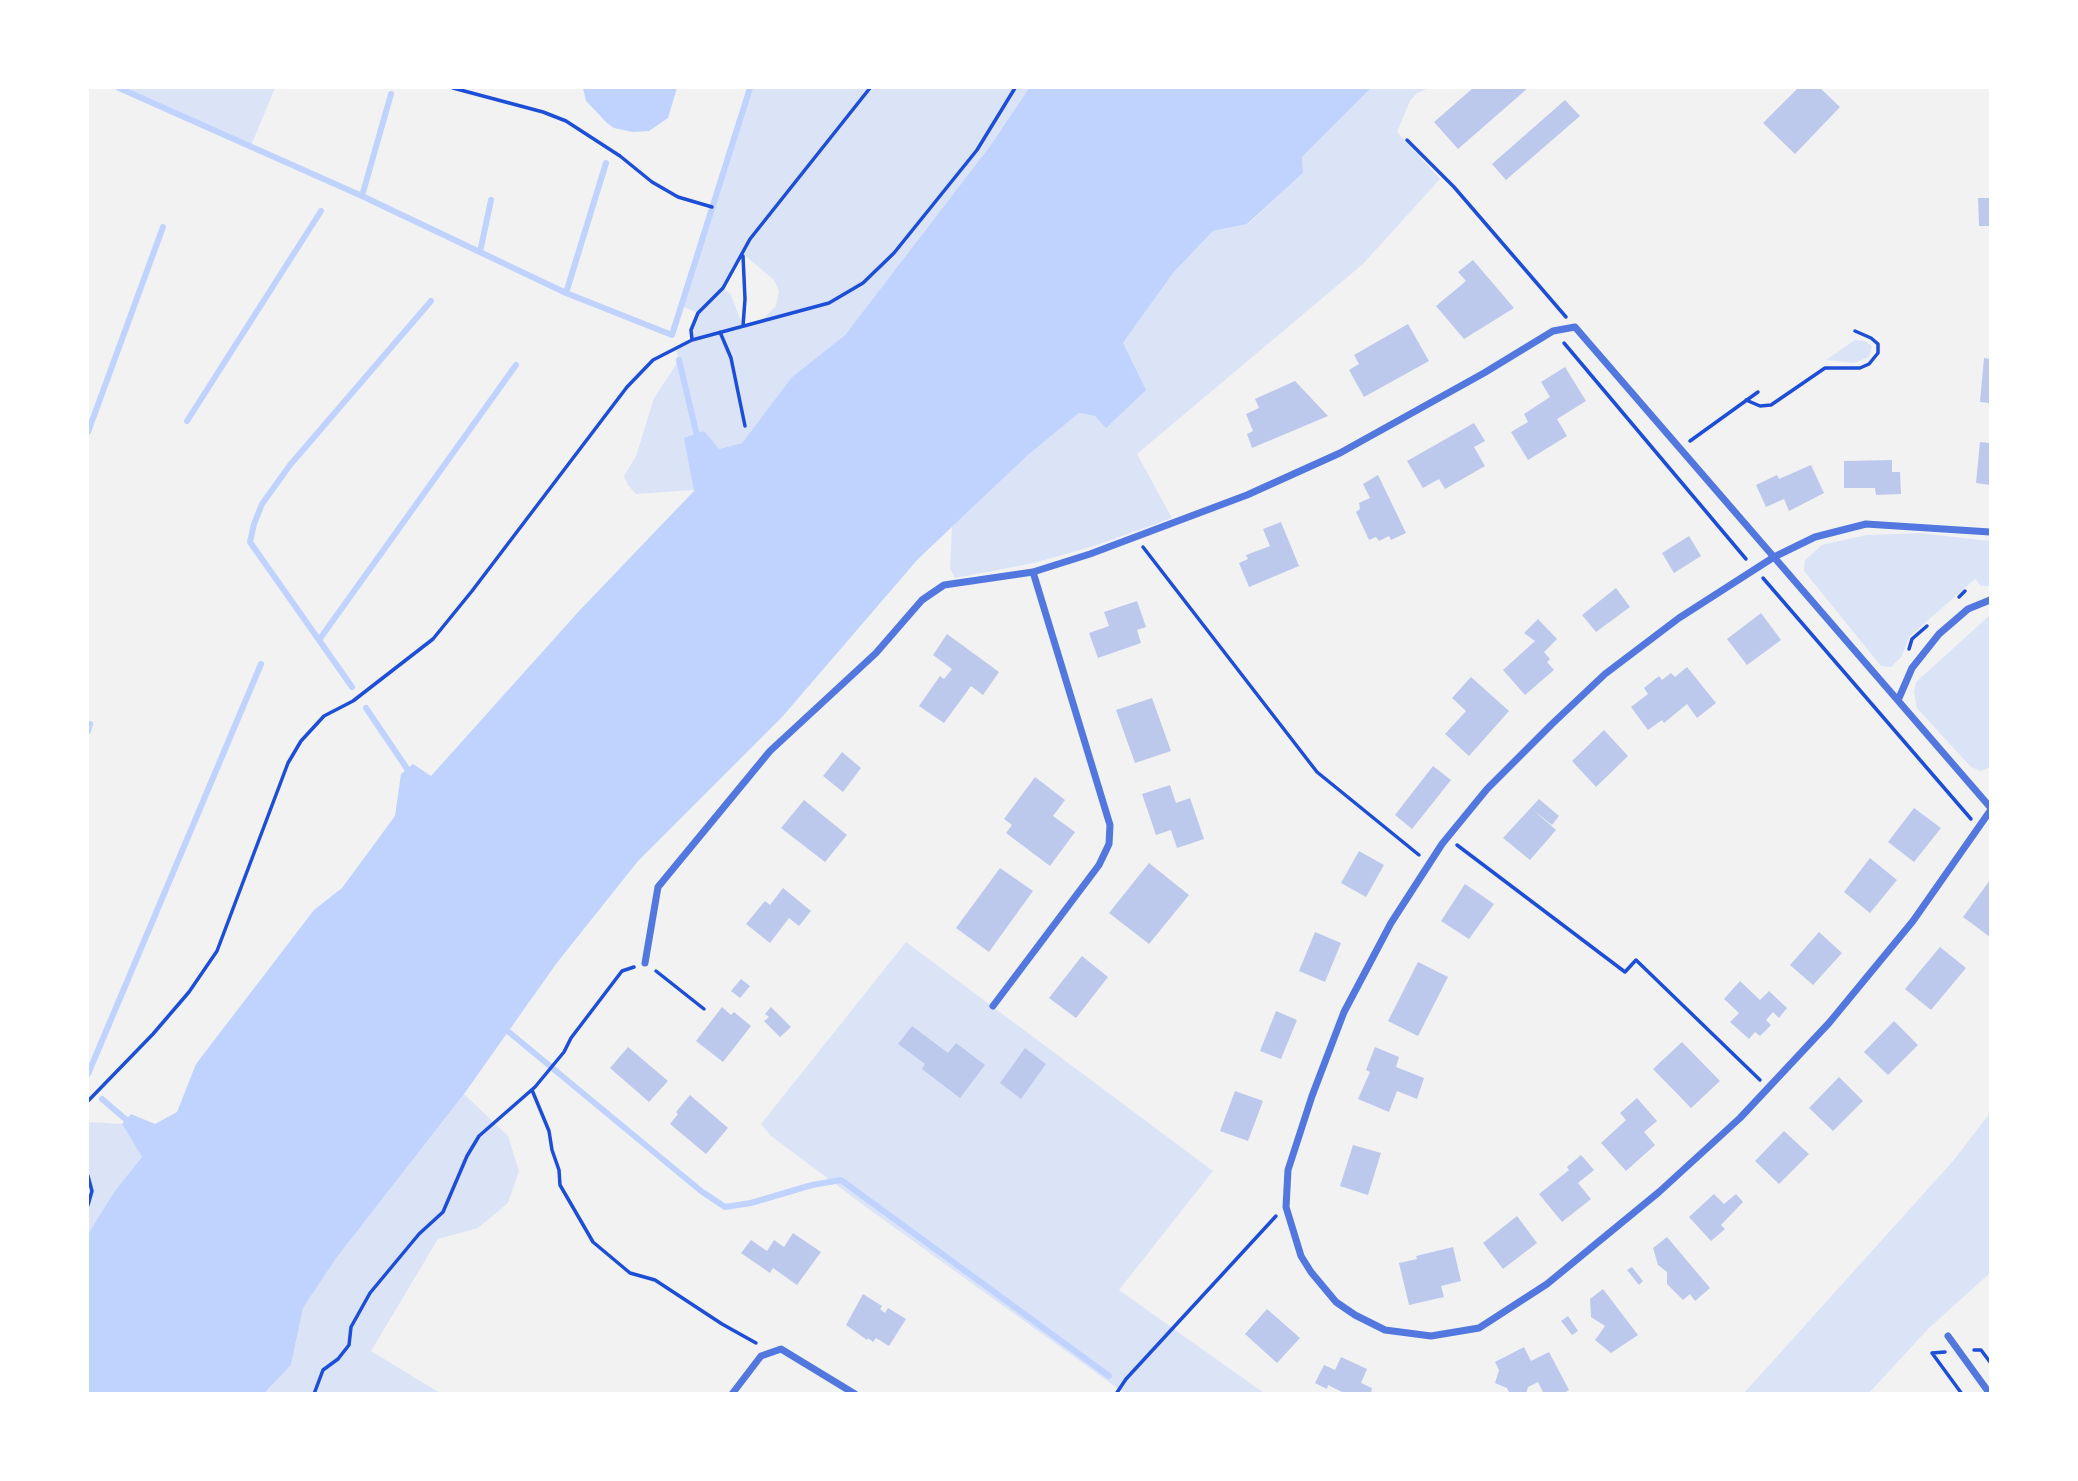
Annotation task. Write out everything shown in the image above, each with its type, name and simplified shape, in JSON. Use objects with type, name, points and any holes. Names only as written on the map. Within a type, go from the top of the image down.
[{"type":"street","points":[[645,963],[658,887],[770,751],[876,653],[922,600],[944,586],[1033,572],[1247,495],[1340,453],[1485,373],[1553,331],[1575,327],[1774,558],[1899,698],[1990,809],[1913,921],[1829,1023],[1740,1118],[1595,1246],[1547,1284],[1479,1328],[1431,1336],[1385,1330],[1336,1302],[1322,1288],[1301,1256],[1286,1207],[1288,1170],[1312,1097],[1344,1012],[1391,923],[1447,838],[1487,789],[1605,674],[1679,618],[1755,569],[1774,558],[1815,537],[1866,524],[1990,532]]},
{"type":"street","points":[[993,1006],[1099,865],[1109,844],[1110,825],[1033,572]]},
{"type":"street","points":[[1899,698],[1912,668],[1939,634],[1968,609],[1990,600]]},
{"type":"street","points":[[1948,1336],[1990,1394]]},
{"type":"street","points":[[732,1394],[761,1356],[781,1349],[855,1394]]},
{"type":"path","points":[[453,88],[543,112],[566,121],[620,156],[652,182],[678,197],[712,207]]},
{"type":"path","points":[[692,340],[691,330],[698,313],[723,288],[750,239],[870,88]]},
{"type":"path","points":[[88,1101],[153,1034],[189,992],[217,951],[288,763],[301,741],[324,716],[353,701],[433,639],[627,387],[653,359],[692,340],[829,303],[863,283],[894,253],[977,150],[1015,88]]},
{"type":"path","points":[[1407,140],[1454,187],[1575,327]]},
{"type":"path","points":[[743,254],[746,299],[743,326]]},
{"type":"path","points":[[1553,331],[1979,828]]},
{"type":"path","points":[[1746,400],[1766,407],[1825,368],[1860,368],[1869,364],[1878,353],[1878,344],[1855,331]]},
{"type":"path","points":[[720,332],[731,358],[745,426]]},
{"type":"path","points":[[1680,449],[1758,391]]},
{"type":"path","points":[[1135,537],[1317,772],[1429,864]]},
{"type":"path","points":[[1447,838],[1625,972],[1636,960],[1768,1088]]},
{"type":"path","points":[[314,1394],[323,1370],[338,1359],[349,1345],[351,1328],[370,1293],[419,1234],[443,1213],[467,1156],[479,1136],[532,1090],[552,1068],[571,1038],[622,971],[645,963],[704,1009]]},
{"type":"path","points":[[532,1090],[549,1131],[560,1185],[593,1242],[630,1273],[655,1280],[771,1352]]},
{"type":"path","points":[[88,1176],[92,1191],[88,1205]]},
{"type":"path","points":[[1116,1394],[1126,1379],[1179,1320],[1286,1207]]},
{"type":"shaded area","points":[[119,88],[275,88],[251,146]]},
{"type":"shaded area","points":[[750,88],[1029,88],[990,146],[845,335],[792,377],[742,443],[719,449],[694,490],[636,494],[624,476],[636,456],[654,398],[679,360],[676,349],[692,340],[691,330],[698,313],[681,306]],"holes":[[[743,254],[774,280],[779,291],[776,306],[761,321],[743,326],[731,295],[723,288]]]},
{"type":"shaded area","points":[[1371,88],[1429,88],[1417,93],[1410,101],[1397,132],[1440,179],[1363,264],[1137,454],[1172,518],[1094,546],[1034,563],[955,578],[950,568],[952,527],[1028,455],[1079,413],[1095,416],[1123,343],[1173,273],[1213,231],[1248,224],[1303,173],[1302,157]]},
{"type":"shaded area","points":[[1855,340],[1865,341],[1872,346],[1869,357],[1854,363],[1826,360]]},
{"type":"shaded area","points":[[1920,533],[1990,541],[1990,586],[1981,586],[1975,579],[1909,637],[1902,656],[1891,667],[1881,666],[1804,571],[1805,560],[1822,545],[1866,535]]},
{"type":"shaded area","points":[[1990,615],[1990,767],[1981,771],[1971,767],[1917,708],[1914,692],[1916,682]]},
{"type":"shaded area","points":[[906,942],[1213,1171],[1119,1290],[1264,1393],[1124,1393],[866,1207],[771,1136],[761,1124]]},
{"type":"shaded area","points":[[464,1094],[508,1136],[519,1171],[508,1203],[478,1228],[438,1239],[371,1351],[440,1393],[265,1394],[291,1365],[303,1308],[337,1257]]},
{"type":"shaded area","points":[[1990,1113],[1990,1273],[1928,1329],[1869,1393],[1744,1393],[1953,1161]]},
{"type":"shaded area","points":[[88,1122],[122,1124],[142,1157],[114,1192],[88,1234]]},
{"type":"water","points":[[583,88],[677,88],[668,118],[649,131],[633,132],[614,128],[607,123],[586,101]]},
{"type":"water","points":[[1029,88],[1371,88],[1302,157],[1303,173],[1247,224],[1213,231],[1173,273],[1123,343],[1146,390],[1106,428],[1095,416],[1079,413],[1028,455],[918,559],[783,716],[638,861],[556,964],[464,1094],[337,1257],[303,1308],[291,1365],[265,1393],[88,1393],[88,1234],[114,1192],[142,1157],[122,1124],[131,1114],[155,1124],[177,1112],[196,1064],[314,910],[342,888],[395,816],[401,774],[413,764],[431,776],[580,610],[694,491],[684,438],[704,431],[719,449],[742,443],[792,377],[845,335],[990,146]]},
{"type":"building","points":[[1473,88],[1528,88],[1458,149],[1434,122]]},
{"type":"building","points":[[1798,88],[1820,88],[1840,107],[1795,154],[1763,123]]},
{"type":"building","points":[[1565,100],[1580,116],[1506,180],[1492,164]]},
{"type":"building","points":[[1978,198],[1990,198],[1990,226],[1979,226]]},
{"type":"building","points":[[1473,260],[1514,308],[1464,339],[1436,306],[1466,281],[1458,272]]},
{"type":"building","points":[[1408,324],[1429,361],[1364,397],[1349,370],[1359,364],[1354,355]]},
{"type":"building","points":[[1984,358],[1990,359],[1990,403],[1980,402]]},
{"type":"building","points":[[1565,367],[1586,401],[1557,419],[1567,436],[1528,460],[1511,432],[1528,422],[1524,414],[1550,397],[1541,382]]},
{"type":"building","points":[[1295,381],[1328,416],[1252,448],[1247,434],[1253,431],[1246,414],[1259,408],[1255,399]]},
{"type":"building","points":[[1474,423],[1485,441],[1474,447],[1485,466],[1445,489],[1439,479],[1423,488],[1407,461]]},
{"type":"building","points":[[1980,442],[1990,443],[1990,485],[1976,483]]},
{"type":"building","points":[[1892,460],[1892,472],[1900,472],[1901,494],[1876,495],[1875,488],[1844,488],[1844,461]]},
{"type":"building","points":[[1811,465],[1824,493],[1789,511],[1784,499],[1766,507],[1756,485],[1777,475],[1779,479]]},
{"type":"building","points":[[1378,475],[1406,533],[1391,540],[1389,536],[1379,541],[1376,537],[1369,540],[1356,512],[1360,509],[1359,503],[1370,498],[1363,484]]},
{"type":"building","points":[[1281,522],[1299,566],[1249,587],[1239,563],[1248,559],[1246,555],[1270,546],[1263,529]]},
{"type":"building","points":[[1689,536],[1701,556],[1674,573],[1662,553]]},
{"type":"building","points":[[1616,588],[1630,607],[1596,632],[1582,615]]},
{"type":"building","points":[[1137,601],[1146,627],[1137,630],[1141,643],[1098,658],[1089,633],[1109,626],[1104,612]]},
{"type":"building","points":[[1761,613],[1781,640],[1747,665],[1727,639]]},
{"type":"building","points":[[1538,619],[1557,639],[1544,652],[1550,659],[1547,662],[1554,670],[1525,695],[1503,670],[1535,641],[1524,633]]},
{"type":"building","points":[[947,634],[999,672],[983,695],[971,686],[944,723],[919,706],[940,676],[944,679],[952,669],[933,655]]},
{"type":"building","points":[[1687,667],[1716,703],[1697,718],[1687,704],[1664,723],[1662,720],[1648,730],[1631,707],[1648,694],[1644,688],[1659,676],[1662,680],[1671,673],[1675,677]]},
{"type":"building","points":[[1471,677],[1509,711],[1469,756],[1445,734],[1466,711],[1452,698]]},
{"type":"building","points":[[1152,698],[1171,751],[1135,763],[1116,710]]},
{"type":"building","points":[[1604,730],[1628,756],[1596,787],[1572,761]]},
{"type":"building","points":[[842,752],[861,768],[843,792],[823,776]]},
{"type":"building","points":[[1433,766],[1451,780],[1412,829],[1395,815]]},
{"type":"building","points":[[1035,777],[1065,800],[1053,816],[1075,832],[1050,866],[1006,833],[1012,825],[1004,819]]},
{"type":"building","points":[[1170,785],[1176,803],[1190,798],[1204,839],[1177,848],[1171,830],[1156,835],[1142,794]]},
{"type":"building","points":[[1539,799],[1559,816],[1552,825],[1533,810],[1556,830],[1530,860],[1503,838]]},
{"type":"building","points":[[804,800],[847,835],[825,862],[781,828]]},
{"type":"building","points":[[1914,808],[1941,828],[1914,862],[1888,842]]},
{"type":"building","points":[[1359,851],[1384,865],[1366,897],[1341,883]]},
{"type":"building","points":[[1870,858],[1897,880],[1870,913],[1844,892]]},
{"type":"building","points":[[1149,863],[1189,895],[1149,944],[1109,913]]},
{"type":"building","points":[[1000,868],[1033,891],[989,952],[956,928]]},
{"type":"building","points":[[1990,880],[1990,937],[1963,917]]},
{"type":"building","points":[[1465,884],[1494,904],[1469,939],[1441,921]]},
{"type":"building","points":[[783,888],[811,911],[799,926],[789,918],[770,943],[746,924],[765,901],[770,905]]},
{"type":"building","points":[[1315,932],[1341,943],[1325,982],[1299,971]]},
{"type":"building","points":[[1819,932],[1842,953],[1813,985],[1790,965]]},
{"type":"building","points":[[1940,947],[1966,968],[1931,1010],[1905,989]]},
{"type":"building","points":[[1082,956],[1108,977],[1076,1018],[1049,998]]},
{"type":"building","points":[[1418,962],[1448,977],[1418,1036],[1388,1021]]},
{"type":"building","points":[[741,979],[750,986],[740,998],[731,991]]},
{"type":"building","points":[[1740,981],[1760,1000],[1769,991],[1787,1008],[1779,1018],[1773,1012],[1766,1020],[1771,1025],[1760,1036],[1755,1032],[1749,1039],[1730,1022],[1739,1013],[1724,999]]},
{"type":"building","points":[[722,1007],[731,1015],[734,1012],[751,1026],[723,1062],[696,1041]]},
{"type":"building","points":[[771,1007],[791,1027],[780,1037],[764,1021],[769,1017],[765,1014]]},
{"type":"building","points":[[1276,1011],[1297,1020],[1281,1059],[1260,1051]]},
{"type":"building","points":[[1894,1021],[1918,1045],[1888,1075],[1864,1052]]},
{"type":"building","points":[[912,1026],[948,1053],[956,1043],[985,1065],[960,1098],[922,1069],[925,1064],[898,1044]]},
{"type":"building","points":[[1682,1042],[1720,1081],[1691,1108],[1653,1069]]},
{"type":"building","points":[[628,1047],[668,1081],[649,1102],[610,1068]]},
{"type":"building","points":[[1375,1047],[1399,1057],[1396,1067],[1424,1078],[1417,1099],[1397,1091],[1389,1112],[1358,1099],[1370,1072],[1366,1070]]},
{"type":"building","points":[[1025,1048],[1046,1064],[1021,1099],[1000,1083]]},
{"type":"building","points":[[1839,1077],[1863,1101],[1833,1131],[1809,1108]]},
{"type":"building","points":[[1235,1091],[1263,1101],[1248,1141],[1220,1131]]},
{"type":"building","points":[[690,1095],[728,1128],[706,1154],[670,1124]]},
{"type":"building","points":[[1637,1098],[1657,1121],[1644,1132],[1655,1145],[1626,1171],[1601,1143],[1626,1120],[1620,1113]]},
{"type":"building","points":[[1784,1131],[1809,1154],[1779,1184],[1755,1161]]},
{"type":"building","points":[[1353,1145],[1381,1153],[1368,1195],[1340,1186]]},
{"type":"building","points":[[1581,1155],[1594,1170],[1578,1183],[1591,1199],[1562,1222],[1539,1194],[1569,1170],[1567,1167]]},
{"type":"building","points":[[1714,1194],[1724,1204],[1736,1194],[1743,1202],[1721,1225],[1725,1229],[1711,1241],[1689,1217]]},
{"type":"building","points":[[1517,1216],[1537,1243],[1503,1269],[1483,1243]]},
{"type":"building","points":[[793,1233],[821,1252],[797,1285],[773,1268],[770,1273],[741,1253],[751,1240],[767,1251],[774,1240],[784,1247]]},
{"type":"building","points":[[1667,1237],[1710,1288],[1695,1301],[1690,1294],[1683,1300],[1667,1284],[1667,1272],[1658,1265],[1653,1248]]},
{"type":"building","points":[[1453,1247],[1461,1281],[1441,1286],[1444,1297],[1409,1305],[1399,1263]]},
{"type":"building","points":[[1632,1267],[1643,1281],[1639,1285],[1627,1270]]},
{"type":"building","points":[[1603,1289],[1638,1335],[1611,1353],[1595,1340],[1605,1326],[1591,1317],[1590,1299]]},
{"type":"building","points":[[863,1294],[882,1306],[880,1309],[885,1313],[888,1308],[906,1319],[889,1346],[876,1338],[873,1342],[868,1338],[867,1340],[846,1325]]},
{"type":"building","points":[[1267,1309],[1300,1338],[1277,1363],[1245,1334]]},
{"type":"building","points":[[1568,1316],[1578,1331],[1572,1335],[1561,1321]]},
{"type":"building","points":[[1524,1347],[1531,1361],[1549,1352],[1569,1390],[1562,1394],[1544,1394],[1538,1382],[1528,1387],[1526,1394],[1510,1394],[1507,1388],[1495,1383],[1499,1370],[1495,1362]]},
{"type":"building","points":[[1341,1357],[1367,1369],[1361,1383],[1372,1388],[1371,1394],[1346,1394],[1328,1385],[1327,1389],[1315,1383],[1324,1365],[1335,1370]]},
{"type":"waterway","points":[[119,88],[362,196],[566,293],[672,335],[750,88]]},
{"type":"waterway","points":[[362,196],[391,94]]},
{"type":"waterway","points":[[566,293],[606,163]]},
{"type":"waterway","points":[[480,252],[491,200]]},
{"type":"waterway","points":[[187,421],[321,211]]},
{"type":"waterway","points":[[88,432],[163,227]]},
{"type":"waterway","points":[[352,687],[250,542],[262,504],[290,465],[431,301]]},
{"type":"waterway","points":[[679,360],[698,440]]},
{"type":"waterway","points":[[319,640],[516,365]]},
{"type":"waterway","points":[[88,1074],[261,664]]},
{"type":"waterway","points":[[366,708],[412,776]]},
{"type":"waterway","points":[[88,731],[90,724]]},
{"type":"waterway","points":[[504,1028],[701,1191],[725,1207],[841,1180],[1109,1376]]},
{"type":"waterway","points":[[102,1099],[130,1123]]}]
